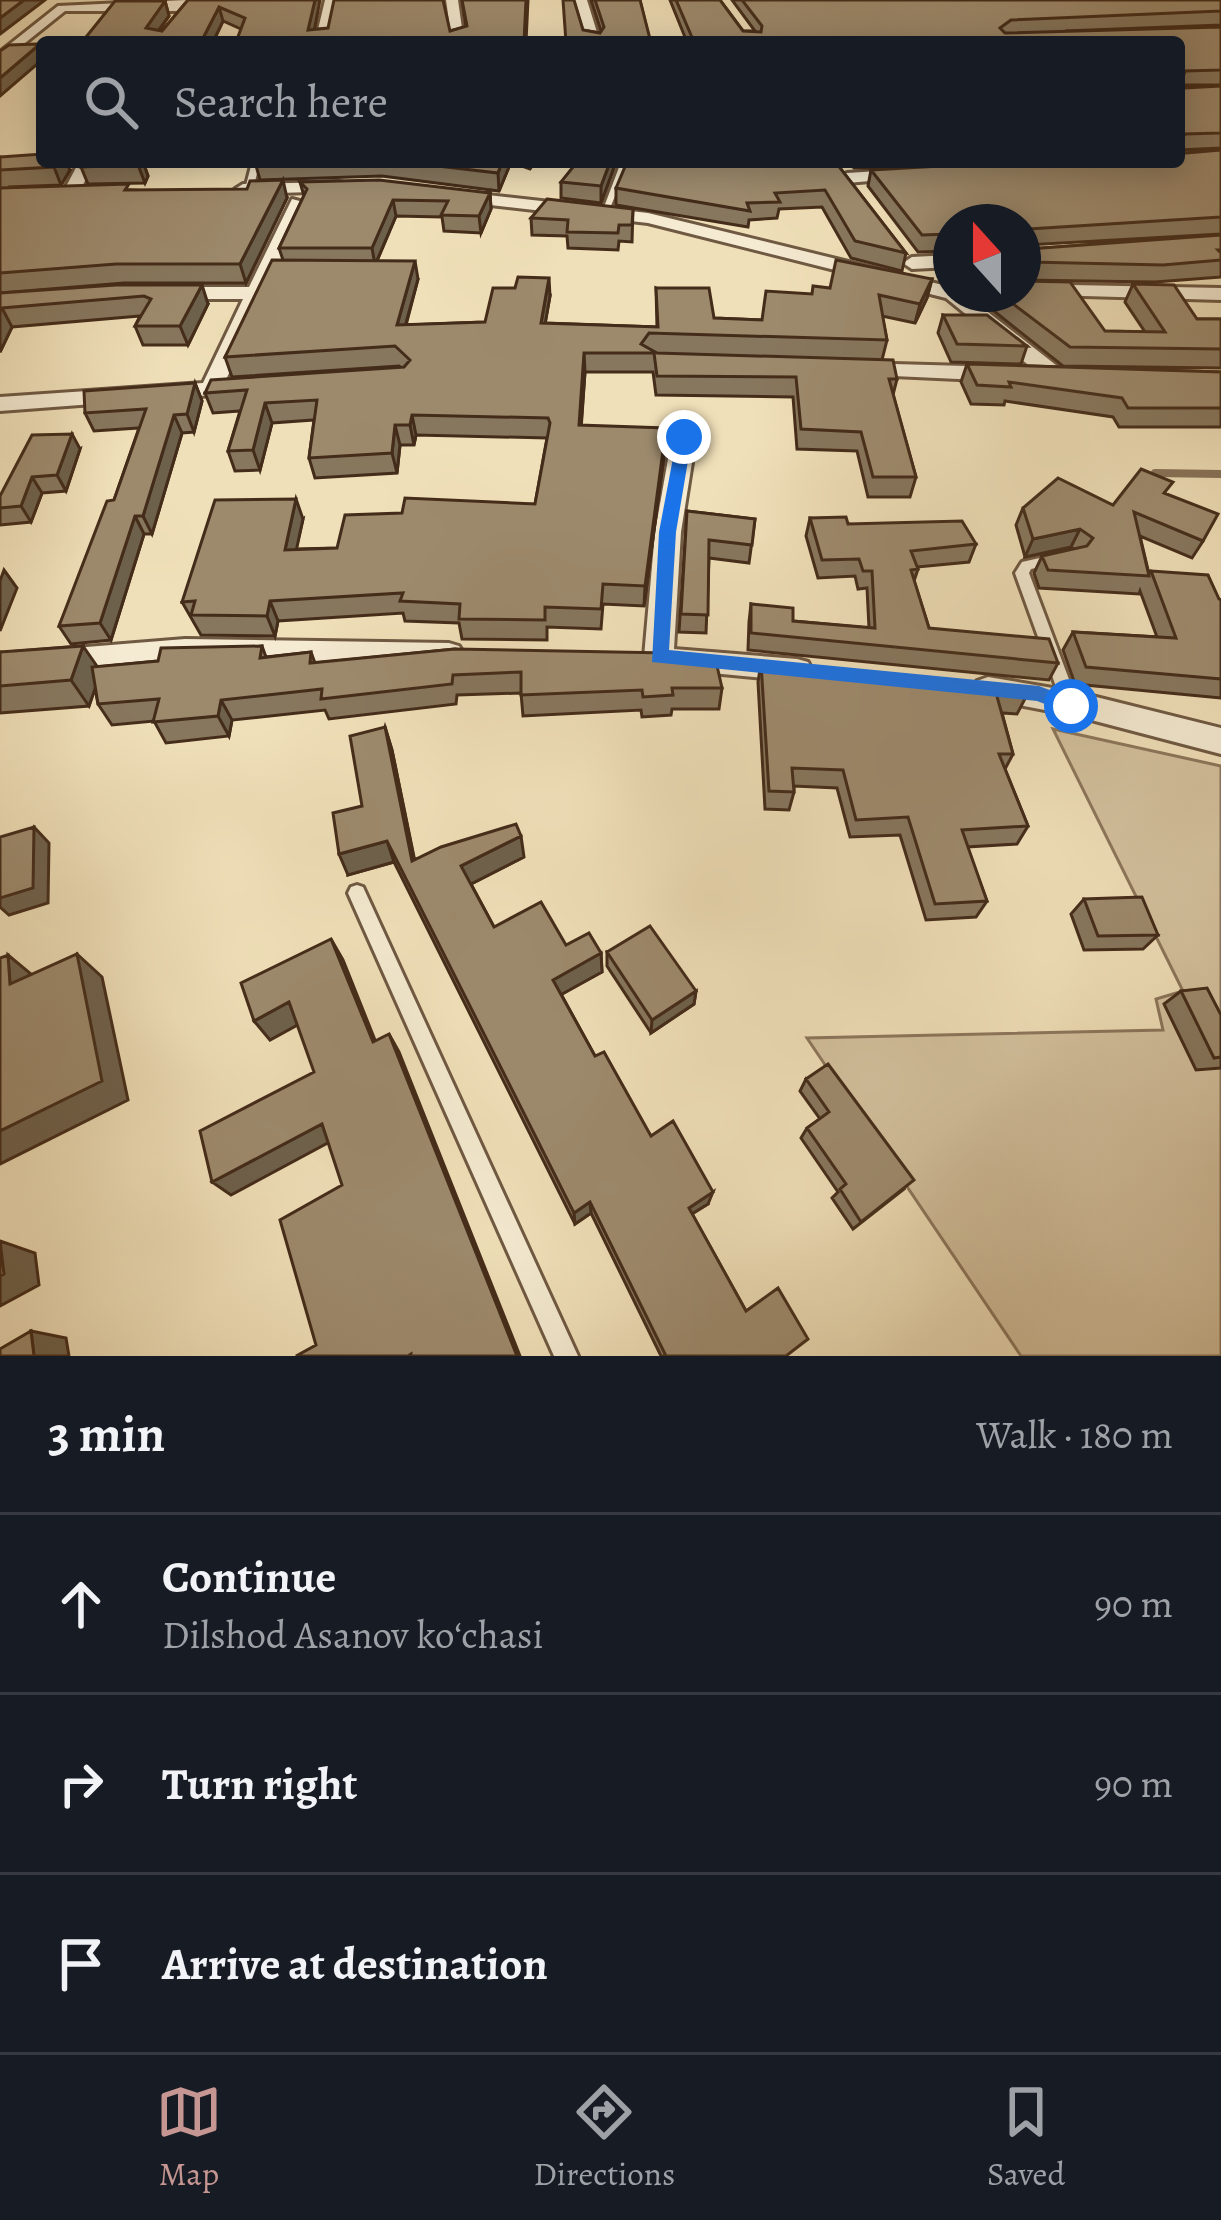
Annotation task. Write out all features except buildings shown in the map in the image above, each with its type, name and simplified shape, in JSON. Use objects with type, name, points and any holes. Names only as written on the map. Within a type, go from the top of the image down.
[{"type":"street","points":[[322,36],[331,0]]},
{"type":"street","points":[[452,0],[457,36]]},
{"type":"street","points":[[581,0],[592,36]]},
{"type":"street","points":[[174,24],[190,3]]},
{"type":"street","points":[[0,59],[62,8],[190,3]]},
{"type":"street","points":[[70,194],[84,168]]},
{"type":"street","points":[[842,170],[938,172]]},
{"type":"street","points":[[842,170],[860,195]]},
{"type":"street","points":[[226,190],[358,187]]},
{"type":"street","points":[[46,195],[92,194]]},
{"type":"street","points":[[440,194],[648,218],[933,287]]},
{"type":"street","points":[[211,389],[298,203]]},
{"type":"street","points":[[899,246],[933,280]]},
{"type":"street","points":[[912,263],[933,262]]},
{"type":"street","points":[[1041,290],[1221,294]]},
{"type":"street","points":[[146,293],[257,293]]},
{"type":"street","points":[[974,312],[1056,376]]},
{"type":"street","points":[[844,368],[1103,377]]},
{"type":"street","points":[[0,404],[258,386]]},
{"type":"street","points":[[684,437],[647,657],[825,673]]},
{"type":"street","points":[[0,665],[185,650],[470,654]]},
{"type":"street","points":[[968,687],[1039,694],[1071,706],[1221,740]]},
{"type":"lane","points":[[249,189],[254,168]]},
{"type":"lane","points":[[604,213],[623,168]]},
{"type":"lane","points":[[267,271],[290,271]]},
{"type":"lane","points":[[1071,706],[1022,573],[1027,565],[1072,556]]},
{"type":"lane","points":[[357,893],[566,1356]]},
{"type":"shaded area","points":[[1053,729],[1221,766],[1221,1356],[1021,1356],[807,1038],[1163,1030],[1156,999],[1183,991]]},
{"type":"waterway","points":[[1155,473],[1221,474]]},
{"type":"route","points":[[684,437],[668,532],[659,657],[1039,694],[1071,706]]}]
